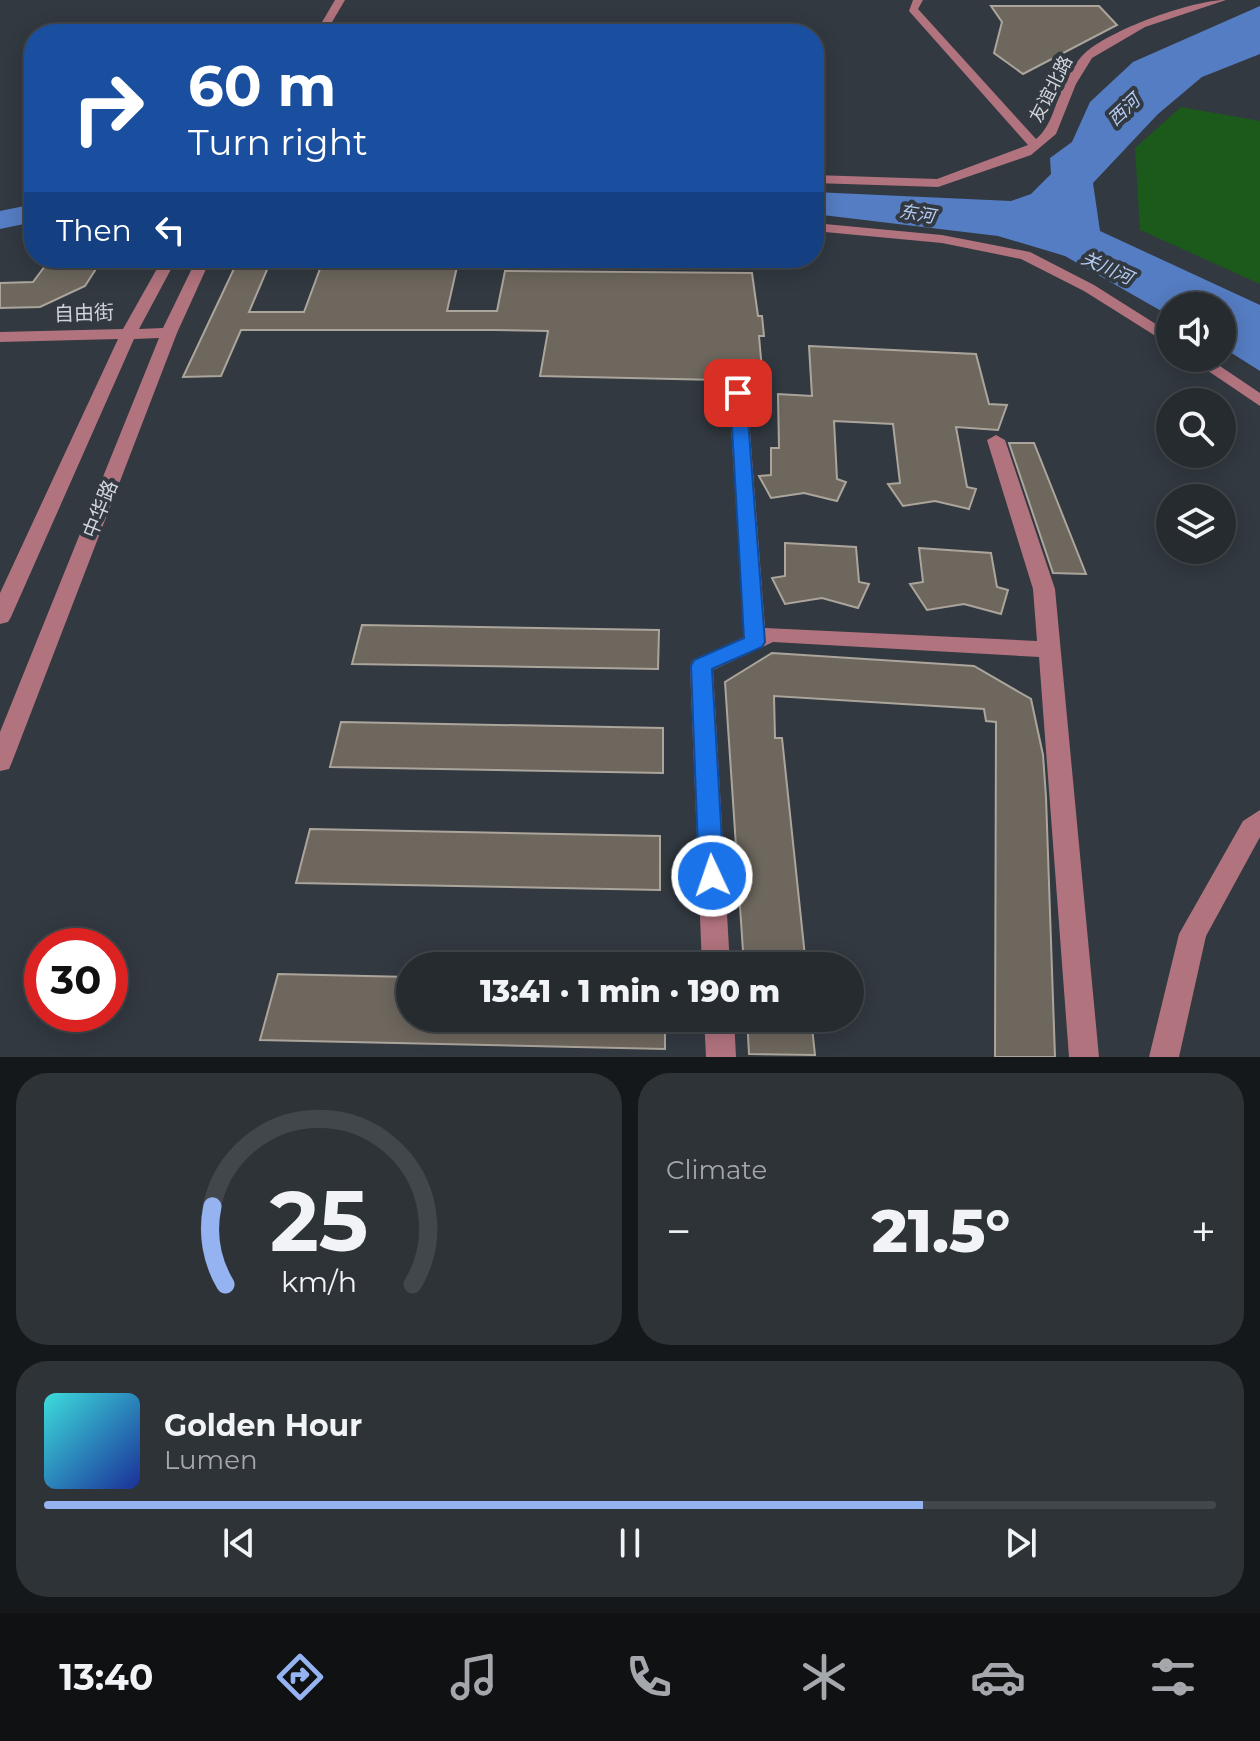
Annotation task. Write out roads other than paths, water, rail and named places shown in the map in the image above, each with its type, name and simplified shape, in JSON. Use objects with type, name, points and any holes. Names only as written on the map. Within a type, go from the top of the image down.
[{"type":"street","points":[[326,24],[340,0]]},
{"type":"street","points":[[918,0],[913,9],[1036,146]]},
{"type":"street","name":"友谊北路","points":[[824,179],[938,183],[1027,152],[1050,134],[1070,84],[1088,56],[1141,25],[1221,0]]},
{"type":"street","points":[[824,228],[942,239],[1025,255],[1089,288],[1156,331]]},
{"type":"street","points":[[0,617],[128,334],[164,268]]},
{"type":"street","name":"中华路","points":[[0,762],[169,333],[199,268]]},
{"type":"street","name":"自由街","points":[[0,337],[169,333]]},
{"type":"street","points":[[1218,372],[1260,401]]},
{"type":"street","points":[[738,393],[755,642]]},
{"type":"street","points":[[996,440],[1044,589],[1084,1057]]},
{"type":"street","points":[[715,952],[701,666],[770,634],[1050,650]]},
{"type":"street","points":[[1164,1057],[1193,934],[1252,828],[1260,820]]},
{"type":"street","points":[[720,1032],[721,1057]]},
{"type":"water","points":[[1260,6],[1260,54],[1202,77],[1158,114],[1093,183],[1100,231],[1232,292],[1156,292],[1156,308],[1065,256],[998,236],[824,215],[824,192],[1011,201],[1031,194],[1051,174],[1050,158],[1072,142],[1090,102],[1133,62]]},
{"type":"water","points":[[1236,294],[1260,305],[1260,371],[1236,356]]},
{"type":"waterway","name":"东河","points":[[0,220],[24,215]]},
{"type":"water label","name":"西河","points":[[1124,110]]},
{"type":"water label","name":"关川河","points":[[1107,268]]}]
